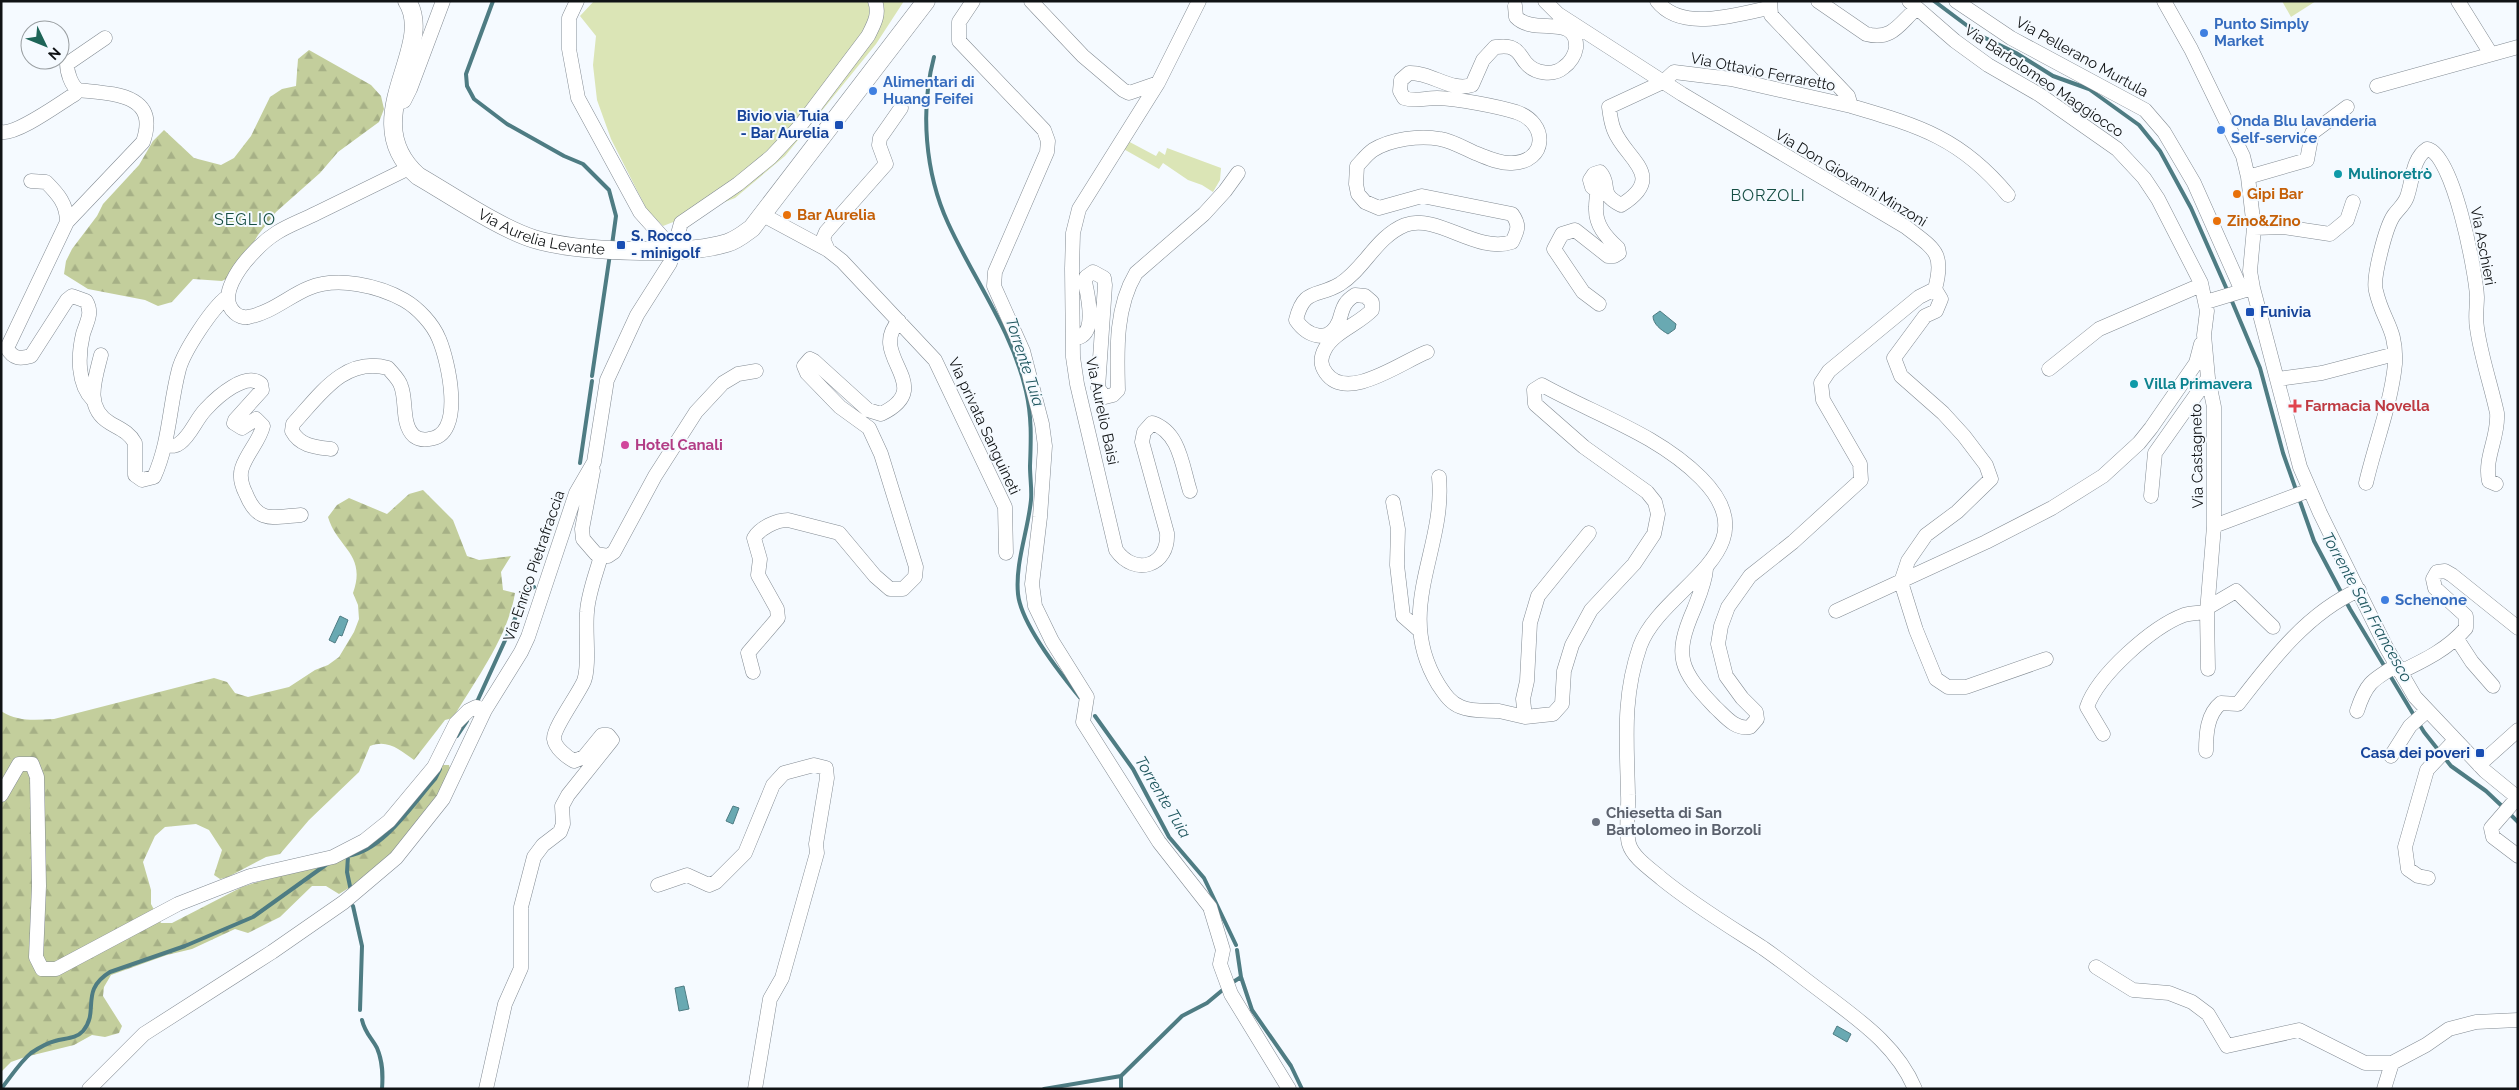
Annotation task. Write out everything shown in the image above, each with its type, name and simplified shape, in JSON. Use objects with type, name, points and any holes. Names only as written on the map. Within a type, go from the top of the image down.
[{"type":"main road","name":"Via Aurelia Levante","points":[[407,1],[411,7],[413,36],[395,104],[393,136],[409,168],[418,176],[483,214],[533,238],[567,246],[603,249],[674,250],[716,246],[737,240],[763,214],[926,1]]},
{"type":"street","points":[[395,104],[404,101],[410,89],[443,1]]},
{"type":"street","points":[[577,1],[569,18],[569,49],[578,98],[640,212],[674,250]]},
{"type":"street","name":"Via Enrico Pietrafraccia","points":[[89,1089],[144,1034],[272,952],[334,909],[396,858],[428,820],[443,799],[485,710],[528,637],[576,493],[594,462],[607,380],[637,315],[670,263],[681,223],[738,184],[771,157],[800,126],[868,36],[876,22],[878,8],[875,1]]},
{"type":"street","points":[[973,1],[959,22],[959,41],[971,56],[1044,130],[1048,141],[1047,152],[995,272],[994,286],[1023,351],[1042,424],[1045,446],[1040,517],[1032,575],[1035,606],[1052,641],[1087,697],[1083,722],[1159,842],[1210,907],[1223,950],[1220,964],[1231,994],[1289,1089]]},
{"type":"street","points":[[1031,1],[1083,56],[1123,90],[1129,93],[1158,83]]},
{"type":"street","name":"Via Aurelio Baisi","points":[[1190,491],[1174,437],[1162,426],[1152,422],[1144,432],[1142,442],[1167,533],[1168,546],[1162,556],[1142,565],[1132,565],[1120,555],[1116,550],[1072,358],[1073,233],[1079,209],[1158,83],[1199,1]]},
{"type":"street","name":"Via Don Giovanni Minzoni","points":[[1545,1],[1558,14],[1663,82],[1906,227],[1936,253],[1940,269],[1935,289],[1941,299],[1936,311],[1925,316],[1894,358],[1901,376],[1943,413],[1964,436],[1986,465],[1991,479],[1957,512],[1926,535],[1908,561],[1901,582]]},
{"type":"street","name":"Via Ottavio Ferraretto","points":[[1657,1],[1665,11],[1681,17],[1702,19],[1718,18],[1770,5],[1778,24],[1848,96],[1851,106],[1768,87],[1674,72],[1663,82]]},
{"type":"street","points":[[1818,1],[1866,34],[1883,36],[1891,33],[1913,5]]},
{"type":"street","name":"Via Pellerano Murtula","points":[[1956,1],[2011,38],[2145,110],[2164,132],[2194,183],[2247,290]]},
{"type":"street","points":[[2164,1],[2191,49],[2238,147],[2248,177],[2254,228],[2247,290],[2278,379],[2300,467],[2356,591],[2395,669],[2425,713],[2452,742],[2516,800],[2491,828],[2493,837],[2518,856]]},
{"type":"street","points":[[2458,1],[2491,54]]},
{"type":"street","name":"Via Bartolomeo Maggiocco","points":[[1913,5],[1988,65],[2040,95],[2118,149],[2144,178],[2158,199],[2209,301]]},
{"type":"street","points":[[1427,352],[1368,381],[1355,384],[1337,381],[1328,376],[1322,368],[1320,361],[1325,348],[1334,339],[1362,320],[1372,310],[1372,302],[1365,296],[1355,295],[1345,303],[1338,323],[1331,333],[1320,337],[1311,335],[1296,320],[1300,303],[1310,296],[1340,284],[1387,236],[1406,225],[1422,223],[1487,244],[1502,245],[1512,242],[1518,230],[1517,221],[1512,214],[1422,196],[1379,208],[1365,202],[1358,194],[1356,184],[1357,166],[1374,150],[1402,140],[1441,139],[1510,164],[1525,161],[1534,154],[1540,143],[1539,132],[1534,122],[1516,112],[1436,98],[1414,101],[1404,98],[1400,90],[1401,80],[1409,73],[1423,75],[1457,87],[1472,85],[1483,60],[1495,47],[1509,46],[1516,50],[1528,65],[1536,70],[1548,73],[1559,72],[1567,66],[1576,47],[1576,42],[1570,32],[1561,26],[1549,25],[1538,27],[1521,22],[1516,17],[1516,6]]},
{"type":"street","points":[[78,90],[67,70],[67,64],[105,38]]},
{"type":"street","points":[[2377,86],[2518,47]]},
{"type":"street","points":[[1599,304],[1582,292],[1554,249],[1562,234],[1575,230],[1608,256],[1614,256],[1619,252],[1618,248],[1605,237],[1600,228],[1596,209],[1597,191],[1592,188],[1590,180],[1594,174],[1600,172],[1604,176],[1605,188],[1609,199],[1621,205],[1634,197],[1642,181],[1639,164],[1614,131],[1609,107],[1663,82]]},
{"type":"street","points":[[1,132],[14,130],[75,94],[78,90]]},
{"type":"street","points":[[78,90],[123,95],[136,102],[146,114],[147,130],[143,142],[67,222],[7,348],[13,357],[22,359],[31,356],[67,300],[72,296],[86,301],[90,314],[84,333],[80,359],[82,384],[93,400],[100,417],[125,431],[133,438],[135,443],[133,468],[137,478],[147,480],[154,477],[166,445],[179,367],[216,305],[227,297],[243,264],[268,237],[282,228],[306,219],[409,168]]},
{"type":"street","points":[[1851,106],[1911,123],[1940,136],[1960,148],[1990,174],[2008,195]]},
{"type":"street","points":[[2248,177],[2307,160],[2312,133],[2347,107]]},
{"type":"street","points":[[828,250],[822,239],[826,232],[886,164],[879,144],[880,138],[901,108]]},
{"type":"street","name":"Via Aschieri","points":[[2366,483],[2388,399],[2395,354],[2393,333],[2375,291],[2374,274],[2392,218],[2404,205],[2416,162],[2421,153],[2427,149],[2432,149],[2447,174],[2468,239],[2477,298],[2476,326],[2497,413],[2497,426],[2487,468],[2489,481],[2496,484]]},
{"type":"street","points":[[1072,333],[1080,337],[1087,332],[1090,322],[1085,282],[1086,278],[1093,272],[1097,273],[1104,278],[1105,285],[1098,388],[1105,397],[1113,395],[1118,390],[1120,314],[1130,283],[1136,273],[1204,214],[1238,173]]},
{"type":"street","points":[[31,181],[46,182],[58,193],[67,209],[67,222]]},
{"type":"street","points":[[2254,228],[2283,227],[2330,234],[2347,220],[2353,202]]},
{"type":"street","name":"Via privata Sanguineti","points":[[763,214],[828,250],[842,261],[935,360],[947,380],[1005,507],[1006,553]]},
{"type":"street","points":[[227,297],[229,307],[237,315],[247,318],[265,312],[310,287],[325,284],[353,284],[388,292],[406,302],[418,310],[439,337],[448,367],[452,394],[448,423],[441,434],[431,439],[420,439],[414,436],[407,423],[401,385],[388,368],[372,366],[344,372],[337,377],[293,424],[292,431],[298,441],[311,446],[331,449]]},
{"type":"street","points":[[2049,369],[2099,329],[2201,285]]},
{"type":"street","points":[[1706,569],[1705,580],[1687,625],[1680,652],[1686,674],[1704,695],[1736,726],[1750,727],[1757,719],[1756,712],[1742,698],[1726,676],[1718,644],[1721,626],[1728,607],[1750,576],[1793,542],[1861,480],[1860,464],[1823,400],[1821,383],[1829,370],[1919,297],[1935,289]]},
{"type":"street","points":[[2209,301],[2247,290]]},
{"type":"street","name":"Via Castagneto","points":[[2208,669],[2207,610],[2214,526],[2214,407],[2208,378],[2204,335],[2209,301]]},
{"type":"street","points":[[753,672],[748,653],[778,618],[777,609],[758,575],[757,568],[760,559],[754,538],[767,527],[780,520],[788,520],[839,533],[875,576],[890,589],[903,589],[915,577],[916,567],[881,454],[869,428],[840,407],[807,373],[804,366],[810,359],[814,361],[868,410],[881,414],[901,400],[905,394],[904,383],[890,346],[890,333],[899,321]]},
{"type":"street","points":[[1836,611],[1901,582],[2052,508],[2104,476],[2139,443],[2151,428],[2196,363],[2204,335]]},
{"type":"street","points":[[2278,379],[2322,373],[2395,354]]},
{"type":"street","points":[[93,400],[94,384],[101,355]]},
{"type":"street","points":[[594,462],[582,529],[588,546],[601,556],[608,556],[614,552],[675,442],[705,401],[723,382],[738,374],[756,371]]},
{"type":"street","points":[[2152,496],[2155,453],[2208,378]]},
{"type":"street","points":[[166,445],[173,446],[182,441],[206,409],[235,386],[249,379],[259,382],[262,384],[262,390],[234,423],[242,428],[256,419],[263,426],[241,469],[241,481],[252,508],[260,514],[271,517],[301,515]]},
{"type":"street","points":[[1440,477],[1441,498],[1432,546],[1424,574],[1418,630],[1432,674],[1446,697],[1461,708],[1500,711],[1525,717],[1553,714],[1562,704],[1564,671],[1572,645],[1591,610],[1634,564],[1654,534],[1658,514],[1655,502],[1647,492],[1584,447],[1535,404],[1534,390],[1542,385],[1577,404],[1646,436],[1667,450],[1702,479],[1715,497],[1727,520],[1727,533],[1706,569],[1657,619],[1641,643],[1628,690],[1626,738],[1629,845],[1644,864],[1684,897],[1779,959],[1883,1040],[1905,1068],[1915,1089]]},
{"type":"street","points":[[2214,526],[2310,490]]},
{"type":"street","points":[[1393,502],[1398,529],[1397,565],[1403,616],[1418,630]]},
{"type":"street","points":[[1525,717],[1523,699],[1528,681],[1530,623],[1538,596],[1589,533]]},
{"type":"street","points":[[486,1089],[505,1004],[521,968],[521,907],[534,857],[543,845],[560,832],[563,824],[562,806],[568,795],[612,740],[608,735],[602,735],[584,757],[574,761],[556,746],[554,737],[557,728],[576,700],[587,669],[585,649],[586,611],[601,556]]},
{"type":"street","points":[[2356,711],[2364,690],[2372,679],[2440,652],[2457,639],[2466,628],[2466,616],[2435,588],[2433,579],[2437,572],[2445,571],[2452,575],[2518,628]]},
{"type":"street","points":[[1901,582],[1928,665],[1936,679],[1948,687],[1966,687],[2046,659]]},
{"type":"street","points":[[2102,734],[2087,707],[2091,696],[2124,655],[2148,637],[2184,615],[2207,610],[2236,591],[2273,627]]},
{"type":"street","points":[[2206,751],[2206,735],[2213,709],[2221,703],[2238,704],[2263,672],[2325,608],[2356,591]]},
{"type":"street","points":[[2457,639],[2472,662],[2494,686]]},
{"type":"street","points":[[1,795],[19,764],[32,764],[37,777],[39,886],[36,957],[42,970],[56,969],[178,904],[250,876],[333,857],[364,841],[389,821],[434,767],[456,724],[462,717],[476,707],[485,710]]},
{"type":"street","points":[[2391,756],[2410,726],[2425,713]]},
{"type":"street","points":[[2479,765],[2518,730]]},
{"type":"street","points":[[2428,878],[2418,876],[2408,869],[2404,852],[2416,801],[2427,770],[2452,742]]},
{"type":"street","points":[[658,885],[687,875],[709,885],[716,882],[746,853],[773,785],[784,773],[814,765],[826,768],[816,844],[817,853],[782,978],[770,998],[755,1089]]},
{"type":"street","points":[[2096,967],[2133,990],[2170,993],[2192,1002],[2208,1014],[2227,1046],[2299,1030],[2365,1063],[2392,1063],[2426,1045],[2450,1029],[2476,1022],[2518,1020]]},
{"type":"street","points":[[2384,1089],[2392,1063]]},
{"type":"green space","points":[[594,1],[904,1],[876,44],[785,156],[735,198],[663,226],[647,210],[611,139],[597,100],[593,65],[596,36],[580,16]]},
{"type":"green space","points":[[2282,1],[2316,1],[2291,17]]},
{"type":"green space","points":[[309,50],[371,85],[381,96],[384,109],[379,122],[338,152],[320,173],[276,212],[258,235],[235,274],[222,281],[193,279],[172,302],[158,306],[145,300],[88,289],[64,274],[66,261],[72,249],[97,216],[103,204],[139,165],[153,141],[164,130],[194,158],[221,165],[234,158],[251,136],[270,97],[282,89],[296,86],[298,59]]},
{"type":"green space","points":[[1124,139],[1156,156],[1159,151],[1165,155],[1167,148],[1221,168],[1220,180],[1213,192],[1202,185],[1188,180],[1163,163],[1159,169],[1120,147]]},
{"type":"green space","points":[[423,490],[453,520],[467,556],[479,560],[511,556],[501,572],[503,590],[515,593],[506,626],[490,657],[453,718],[445,720],[414,760],[399,749],[388,745],[376,744],[370,746],[359,772],[309,820],[280,854],[266,857],[228,877],[220,879],[214,875],[222,850],[209,830],[196,824],[165,827],[155,836],[143,862],[151,890],[151,904],[161,923],[172,923],[242,887],[357,850],[440,765],[449,765],[451,773],[417,826],[373,870],[339,894],[326,886],[312,886],[280,917],[248,933],[235,929],[192,949],[167,955],[111,975],[104,987],[103,996],[122,1026],[119,1033],[105,1037],[92,1035],[74,1045],[25,1057],[11,1062],[1,1072],[1,711],[20,719],[54,719],[214,678],[227,682],[235,693],[248,697],[289,687],[339,657],[354,632],[359,619],[358,605],[353,593],[356,580],[354,560],[332,528],[328,517],[337,505],[349,498],[387,514],[409,494]]},
{"type":"water","points":[[1660,311],[1676,324],[1675,329],[1668,334],[1654,322],[1653,316]]},
{"type":"water","points":[[340,616],[348,620],[342,636],[339,635],[335,643],[329,640]]},
{"type":"water","points":[[733,806],[739,808],[733,824],[726,821]]},
{"type":"water","points":[[684,986],[689,1009],[679,1011],[675,988]]},
{"type":"water","points":[[1837,1026],[1851,1034],[1847,1042],[1833,1034]]},
{"type":"waterway","points":[[493,1],[466,74],[467,86],[474,99],[507,124],[564,156],[583,164],[609,190],[616,216],[612,245]]},
{"type":"waterway","name":"Torrente San Francesco","points":[[1934,1],[1981,36],[2016,53],[2053,76],[2089,89],[2139,125],[2160,151],[2191,208],[2228,292]]},
{"type":"waterway","name":"Torrente Tuia","points":[[934,57],[927,98],[926,120],[927,141],[934,183],[948,223],[1012,347],[1028,401],[1031,429],[1031,496],[1018,571],[1018,594],[1027,620],[1044,650],[1082,700]]},
{"type":"waterway","points":[[592,376],[610,254]]},
{"type":"waterway","name":"Torrente San Francesco","points":[[2231,299],[2260,368],[2283,453],[2314,541],[2350,609],[2424,732],[2451,766],[2486,791],[2504,808]]},
{"type":"waterway","points":[[580,463],[592,381]]},
{"type":"waterway","points":[[476,704],[528,590],[534,587]]},
{"type":"waterway","name":"Torrente Tuia","points":[[1095,716],[1133,769],[1169,837],[1204,878],[1236,945]]},
{"type":"waterway","points":[[457,736],[467,721]]},
{"type":"waterway","points":[[348,856],[374,845],[385,836],[435,779],[440,769]]},
{"type":"waterway","name":"Torrente San Francesco","points":[[2509,813],[2518,822]]},
{"type":"waterway","points":[[348,856],[347,872],[351,891]]},
{"type":"waterway","points":[[1,1089],[19,1065],[31,1053],[49,1043],[73,1037],[83,1031],[88,1024],[92,994],[95,986],[110,972],[185,946],[253,917],[327,864]]},
{"type":"waterway","points":[[353,906],[362,946],[360,1010]]},
{"type":"waterway","name":"Torrente Tuia","points":[[1237,950],[1241,977],[1252,1010],[1291,1066],[1302,1089]]},
{"type":"waterway","points":[[1230,984],[1241,977]]},
{"type":"waterway","points":[[1044,1089],[1121,1076],[1182,1016],[1207,1003],[1225,988]]},
{"type":"waterway","points":[[362,1020],[366,1032],[379,1053],[382,1068],[382,1089]]},
{"type":"waterway","points":[[1121,1076],[1121,1089]]},
{"type":"place","name":"Punto Simply Market","points":[[2204,33]]},
{"type":"place","name":"Alimentari di Huang Feifei","points":[[873,91]]},
{"type":"place","name":"Bivio via Tuia - Bar Aurelia","points":[[839,125]]},
{"type":"place","name":"Onda Blu lavanderia Self-service","points":[[2221,130]]},
{"type":"place","name":"Mulinoretrò","points":[[2338,174]]},
{"type":"place","name":"Gipi Bar","points":[[2237,194]]},
{"type":"place","name":"Bar Aurelia","points":[[787,215]]},
{"type":"place","name":"Zino&Zino","points":[[2217,221]]},
{"type":"place","name":"S. Rocco - minigolf","points":[[621,245]]},
{"type":"place","name":"Funivia","points":[[2250,312]]},
{"type":"place","name":"Villa Primavera","points":[[2134,384]]},
{"type":"place","name":"Farmacia Novella","points":[[2295,406]]},
{"type":"place","name":"Hotel Canali","points":[[625,445]]},
{"type":"place","name":"Schenone","points":[[2385,600]]},
{"type":"place","name":"Casa dei poveri","points":[[2480,753]]},
{"type":"place","name":"Chiesetta di San Bartolomeo in Borzoli","points":[[1596,822]]},
{"type":"district","name":"BORZOLI","points":[[1768,195]]},
{"type":"district","name":"SEGLIO","points":[[245,219]]}]
